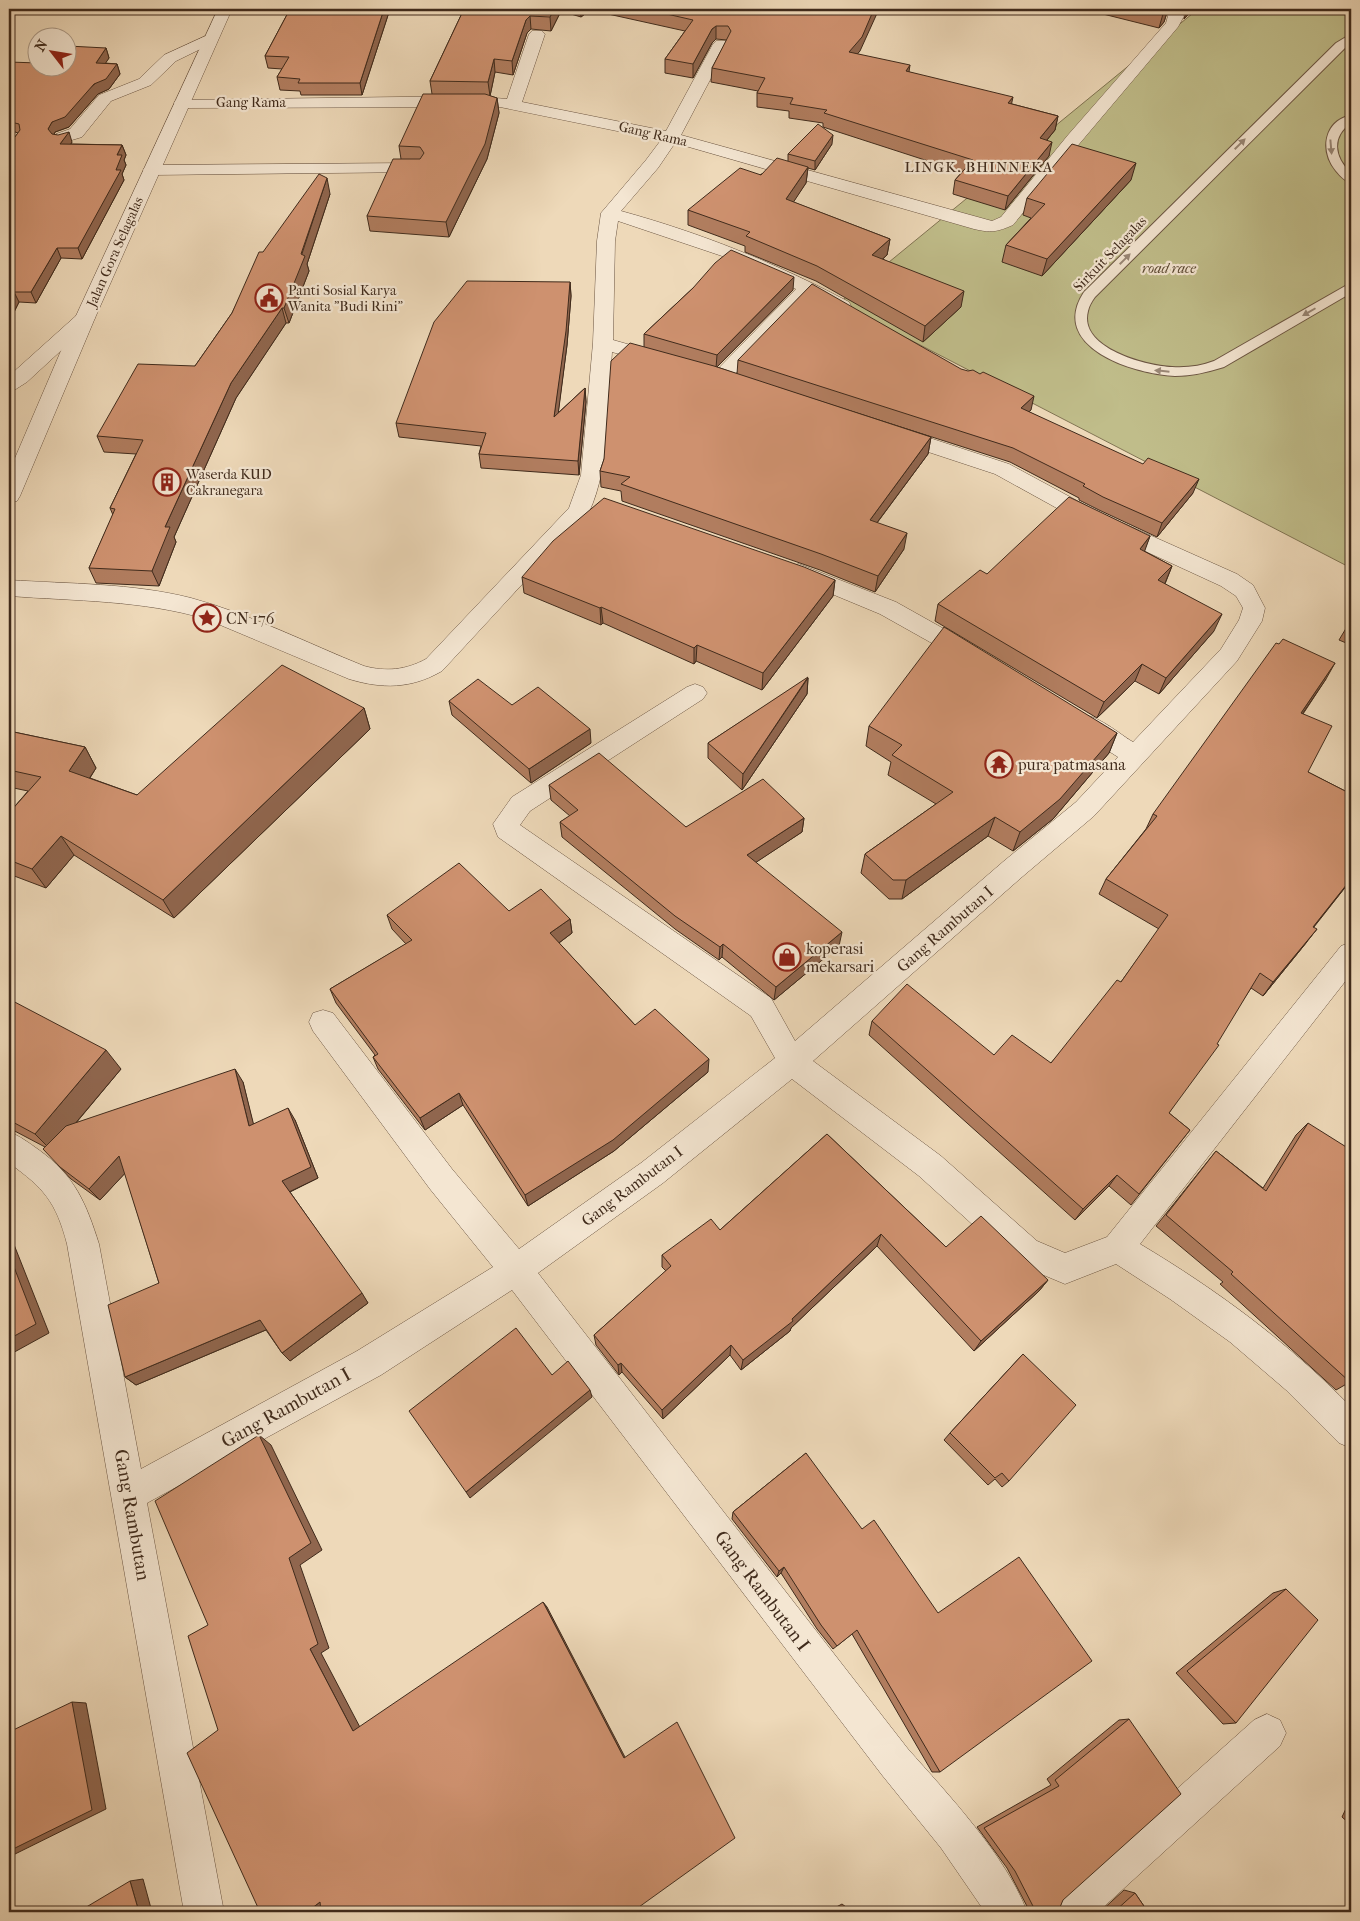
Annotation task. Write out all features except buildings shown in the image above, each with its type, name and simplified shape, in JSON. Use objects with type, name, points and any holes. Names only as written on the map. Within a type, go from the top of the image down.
[{"type":"street","name":"Jalan Gora Selagalas","points":[[9,496],[86,318],[225,9]]},
{"type":"street","name":"Gang Rama","points":[[182,103],[472,101],[513,104],[671,137],[980,225],[994,226],[1007,221],[1074,139],[1173,24],[1176,16],[1172,9]]},
{"type":"street","points":[[513,104],[537,34]]},
{"type":"street","points":[[62,138],[76,132],[104,98],[145,82],[170,58],[210,39]]},
{"type":"street","points":[[9,588],[136,597],[190,605],[214,612],[357,673],[376,678],[396,679],[421,672],[441,659],[578,512],[595,501],[592,475],[603,342],[606,241],[610,213],[652,164],[671,137],[721,44]]},
{"type":"street","points":[[152,170],[416,168]]},
{"type":"street","points":[[610,213],[658,226],[696,240],[808,287],[858,316]]},
{"type":"street","points":[[721,377],[808,287]]},
{"type":"street","points":[[9,385],[20,378],[86,318]]},
{"type":"street","points":[[603,342],[676,364]]},
{"type":"street","name":"Gang Rambutan I","points":[[129,1494],[369,1363],[516,1270],[652,1173],[792,1062],[1013,868],[1085,809],[1229,655],[1250,622],[1254,608],[1245,592],[1229,580],[1090,517],[1002,469],[870,425]]},
{"type":"street","points":[[783,567],[888,608],[986,663]]},
{"type":"street","points":[[696,693],[521,804],[506,824],[507,830],[761,1007],[792,1062],[930,1166],[1026,1252],[1065,1269],[1118,1248],[1351,954]]},
{"type":"street","points":[[1061,709],[1136,756]]},
{"type":"street","name":"Gang Rambutan I","points":[[323,1022],[461,1204],[516,1270],[859,1716],[895,1762],[943,1817],[978,1864],[1007,1912]]},
{"type":"street","name":"Gang Rambutan","points":[[9,1146],[56,1182],[69,1200],[84,1244],[204,1912]]},
{"type":"street","points":[[1118,1248],[1216,1311],[1267,1350],[1351,1430]]},
{"type":"street","points":[[1069,1912],[1267,1733]]},
{"type":"lane","name":"Sirkuit Selagalas","points":[[1351,38],[1340,45],[1089,295],[1080,310],[1080,318],[1086,334],[1093,342],[1112,356],[1152,370],[1189,371],[1220,364],[1351,288]]},
{"type":"lane","points":[[1351,118],[1334,131],[1330,139],[1330,147],[1337,165],[1351,179]]},
{"type":"green space","name":"road race","points":[[1198,9],[1326,9],[1351,16],[1351,568],[839,303]]},
{"type":"place","name":"Panti Sosial Karya Wanita \"Budi Rini\"","points":[[269,298]]},
{"type":"place","name":"Waserda KUD Cakranegara","points":[[167,482]]},
{"type":"place","name":"CN 176","points":[[207,618]]},
{"type":"place","name":"pura patmasana","points":[[999,764]]},
{"type":"place","name":"koperasi mekarsari","points":[[787,957]]},
{"type":"district","name":"LINGK. BHINNEKA","points":[[979,167]]}]
